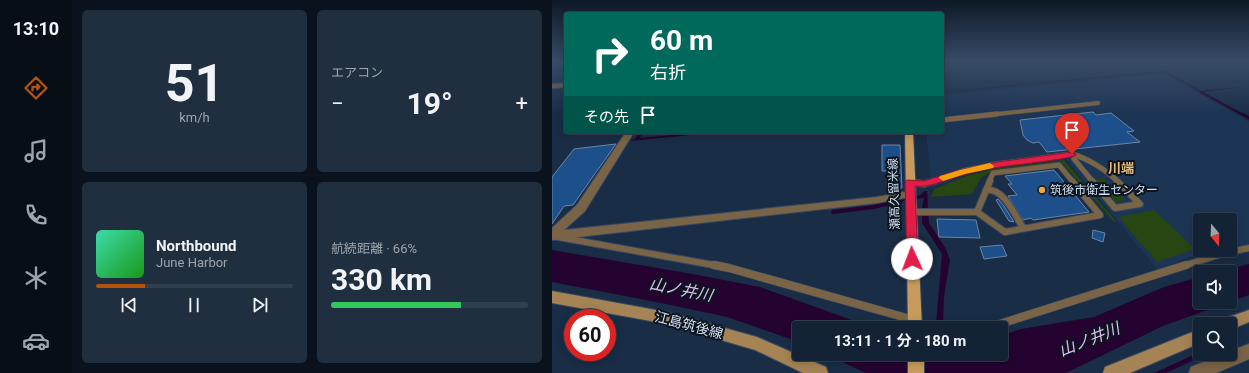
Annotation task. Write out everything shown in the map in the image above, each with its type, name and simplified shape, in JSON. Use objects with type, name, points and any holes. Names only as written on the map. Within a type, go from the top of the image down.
[{"type":"main road","name":"瀬高久留米線","points":[[909,134],[915,321]]},
{"type":"main road","name":"江島筑後線","points":[[552,297],[667,318],[735,337],[757,344],[820,373]]},
{"type":"main road","points":[[1237,321],[1249,316]]},
{"type":"main road","points":[[1111,373],[1193,339]]},
{"type":"main road","points":[[916,361],[916,373]]},
{"type":"street","points":[[552,86],[564,85]]},
{"type":"street","points":[[552,236],[557,225],[581,208],[629,134]]},
{"type":"street","points":[[552,236],[877,200],[910,194]]},
{"type":"street","points":[[1197,373],[1249,350]]},
{"type":"lane","points":[[944,120],[1098,103]]},
{"type":"lane","points":[[910,182],[924,184],[963,171],[997,164],[1072,154],[1084,157],[1104,171],[1110,173],[1140,204],[1115,208],[1074,159]]},
{"type":"lane","points":[[911,212],[977,212],[1005,232],[1100,215],[1059,165],[993,173],[977,212]]},
{"type":"lane","points":[[986,190],[992,189],[1000,193],[1023,228]]},
{"type":"lane","points":[[552,236],[729,268],[905,321]]},
{"type":"lane","points":[[1008,321],[1225,253],[1249,248]]},
{"type":"shaded area","points":[[1107,79],[1174,79],[1249,122],[1249,243],[1237,246],[1237,213],[1193,213],[1193,255],[1158,270],[1066,159],[998,168],[966,175],[932,188],[926,134],[944,134],[944,95]]},
{"type":"green space","points":[[1064,160],[1116,221],[1114,222],[1061,162],[990,172],[981,178],[972,194],[931,197],[934,189],[967,176],[998,168]]},
{"type":"green space","points":[[1103,178],[1125,200],[1116,202],[1095,179]]},
{"type":"green space","points":[[1154,210],[1193,247],[1193,250],[1157,262],[1118,217]]},
{"type":"water","points":[[1075,79],[1082,79],[944,92]]},
{"type":"water","points":[[1178,79],[1201,91],[1249,86],[1201,92]]},
{"type":"water","points":[[639,134],[642,134],[640,138],[682,134],[701,134],[630,141],[635,139]]},
{"type":"water","points":[[927,191],[929,223],[946,249],[950,260],[944,297],[943,321],[936,321],[942,254],[922,223],[922,207],[924,198],[902,200],[920,195]]},
{"type":"water","name":"山ノ井川","points":[[552,250],[760,287],[855,321],[792,321],[792,340],[727,317],[552,282]]},
{"type":"water","points":[[1249,264],[1249,295],[1237,299],[1237,267]]},
{"type":"water","name":"山ノ井川","points":[[1193,279],[1193,309],[1210,309],[1163,326],[1066,373],[866,373],[840,361],[1008,361],[1008,334],[1021,329],[1094,317],[1164,287]]},
{"type":"water","points":[[1193,355],[1193,360],[1166,373],[1154,373]]},
{"type":"building","points":[[1093,112],[1096,115],[1111,113],[1134,131],[1127,132],[1140,142],[1047,152],[1039,142],[1033,143],[1027,140],[1023,135],[1020,120]]},
{"type":"building","points":[[616,144],[573,205],[564,206],[552,224],[552,177],[574,149]]},
{"type":"building","points":[[882,145],[900,145],[902,188],[887,189],[887,171],[882,171]]},
{"type":"building","name":"筑後市衛生センター","points":[[1054,170],[1089,212],[1033,220],[1031,218],[1023,220],[1008,196],[1017,195],[1008,184],[1012,184],[1005,176]]},
{"type":"building","points":[[998,199],[1014,222],[1009,221],[996,200]]},
{"type":"building","points":[[937,219],[976,220],[980,238],[939,237]]},
{"type":"building","points":[[1093,230],[1105,233],[1103,242],[1092,238]]},
{"type":"building","points":[[1002,245],[1007,256],[984,259],[980,247]]},
{"type":"waterway","points":[[1201,92],[1243,115]]},
{"type":"waterway","points":[[1242,114],[1249,118]]},
{"type":"waterway","points":[[833,212],[874,207],[902,200]]},
{"type":"slow traffic","points":[[943,178],[963,171],[990,166]]},
{"type":"place","name":"筑後市衛生センター","points":[[1042,190]]},
{"type":"district","name":"川端","points":[[1121,168]]},
{"type":"route","points":[[912,259],[910,182],[924,184],[963,171],[997,164],[1072,154]]}]
